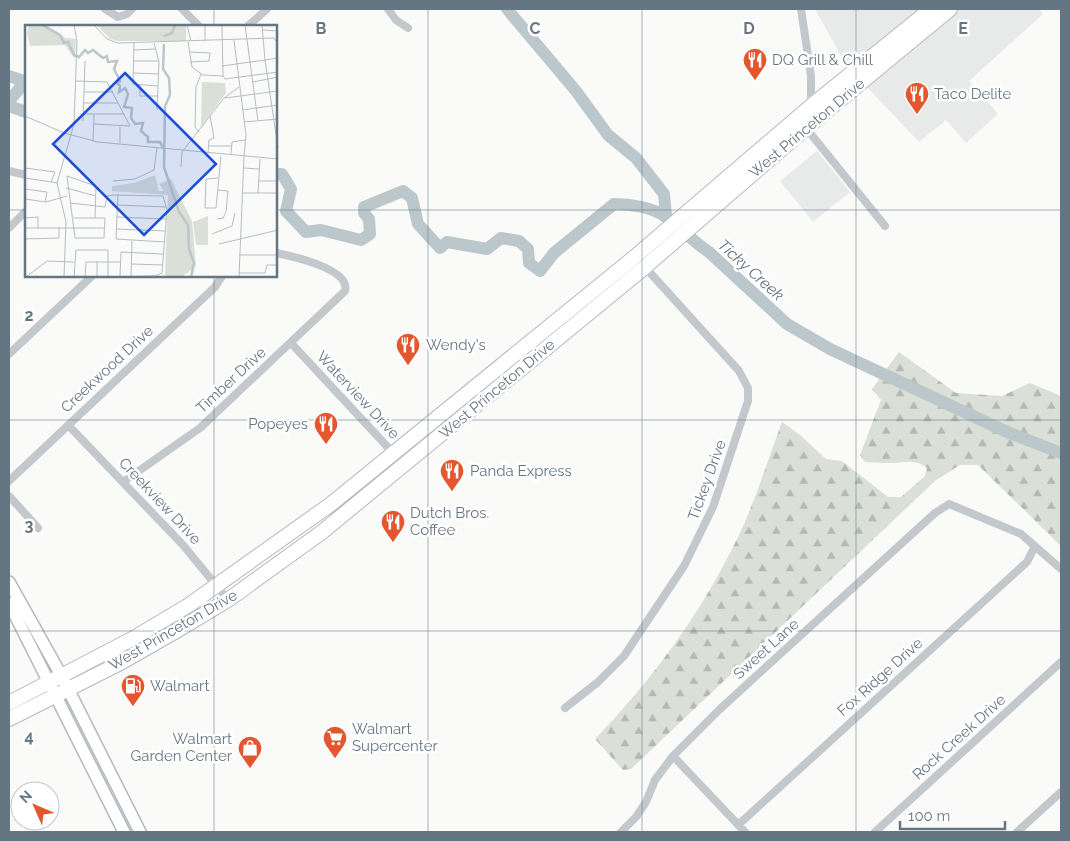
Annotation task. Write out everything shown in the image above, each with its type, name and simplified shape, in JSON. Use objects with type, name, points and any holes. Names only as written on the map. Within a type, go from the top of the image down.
[{"type":"highway","name":"West Princeton Drive","points":[[9,703],[132,639],[218,586],[331,504],[689,211],[811,106],[931,9]]},
{"type":"highway","name":"West Princeton Drive","points":[[9,719],[146,648],[228,600],[322,532],[404,467],[667,249],[806,128],[950,9]]},
{"type":"street","points":[[106,9],[118,17],[127,14],[132,9]]},
{"type":"street","points":[[182,9],[198,25]]},
{"type":"street","points":[[249,25],[267,9]]},
{"type":"street","points":[[388,9],[396,20],[408,28]]},
{"type":"street","points":[[801,9],[811,76],[811,106],[806,128],[885,226]]},
{"type":"street","points":[[9,171],[25,175]]},
{"type":"street","points":[[9,228],[25,212]]},
{"type":"street","name":"Timber Drive","points":[[123,482],[200,428],[339,298],[347,286],[338,275],[327,268],[312,262],[278,254]]},
{"type":"street","name":"Tickey Drive","points":[[565,708],[598,682],[624,656],[684,566],[713,507],[746,408],[748,388],[739,371],[634,256]]},
{"type":"street","points":[[9,354],[90,278]]},
{"type":"street","name":"Creekwood Drive","points":[[9,481],[215,287],[221,278]]},
{"type":"street","name":"Waterview Drive","points":[[291,343],[404,467]]},
{"type":"street","name":"Creekview Drive","points":[[68,424],[183,545],[228,600]]},
{"type":"street","points":[[9,496],[38,528]]},
{"type":"street","name":"Sweet Lane","points":[[621,832],[636,817],[646,802],[656,780],[673,756],[744,687],[935,513],[949,504],[1020,534],[1036,546]]},
{"type":"street","points":[[1036,546],[1061,568]]},
{"type":"street","name":"Fox Ridge Drive","points":[[738,825],[1027,562],[1036,546]]},
{"type":"street","points":[[9,584],[68,689],[140,832]]},
{"type":"street","points":[[9,603],[54,696],[124,832]]},
{"type":"street","name":"Rock Creek Drive","points":[[875,832],[1061,662]]},
{"type":"street","points":[[673,756],[745,832]]},
{"type":"street","points":[[1017,832],[1061,792]]},
{"type":"shaded area","points":[[815,9],[1039,9],[1043,14],[969,81],[998,114],[966,143],[946,120],[919,142],[846,65]]},
{"type":"shaded area","points":[[817,151],[850,192],[813,222],[780,181]]},
{"type":"green space","points":[[899,352],[956,393],[1002,396],[1030,383],[1061,396],[1061,546],[978,465],[960,465],[936,480],[631,769],[623,770],[595,739],[657,668],[709,591],[739,535],[782,422],[800,435],[826,459],[842,461],[888,497],[901,497],[925,476],[927,468],[917,463],[865,462],[860,455],[881,400],[872,389]]},
{"type":"waterway","name":"Ticky Creek","points":[[507,9],[576,91],[608,135],[636,158],[664,194],[666,216]]},
{"type":"waterway","points":[[9,76],[21,80],[20,88],[9,101],[12,107],[25,112]]},
{"type":"waterway","points":[[278,174],[282,174],[291,189],[286,211],[306,232],[321,230],[361,240],[370,234],[369,219],[364,213],[364,207],[403,191],[412,198],[418,224],[440,248],[447,242],[487,249],[501,238],[519,241],[528,249],[529,263],[540,271],[554,253],[614,204],[648,208],[672,221],[709,252],[787,324],[830,349],[1007,432],[1061,453]]},
{"type":"place","name":"DQ Grill & Chill","points":[[755,81]]},
{"type":"place","name":"Taco Delite","points":[[917,115]]},
{"type":"place","name":"Wendy's","points":[[408,366]]},
{"type":"place","name":"Popeyes","points":[[326,445]]},
{"type":"place","name":"Panda Express","points":[[452,492]]},
{"type":"place","name":"Dutch Bros. Coffee","points":[[393,543]]},
{"type":"place","name":"Walmart","points":[[133,707]]},
{"type":"place","name":"Walmart Supercenter","points":[[335,759]]},
{"type":"place","name":"Walmart Garden Center","points":[[250,769]]}]
